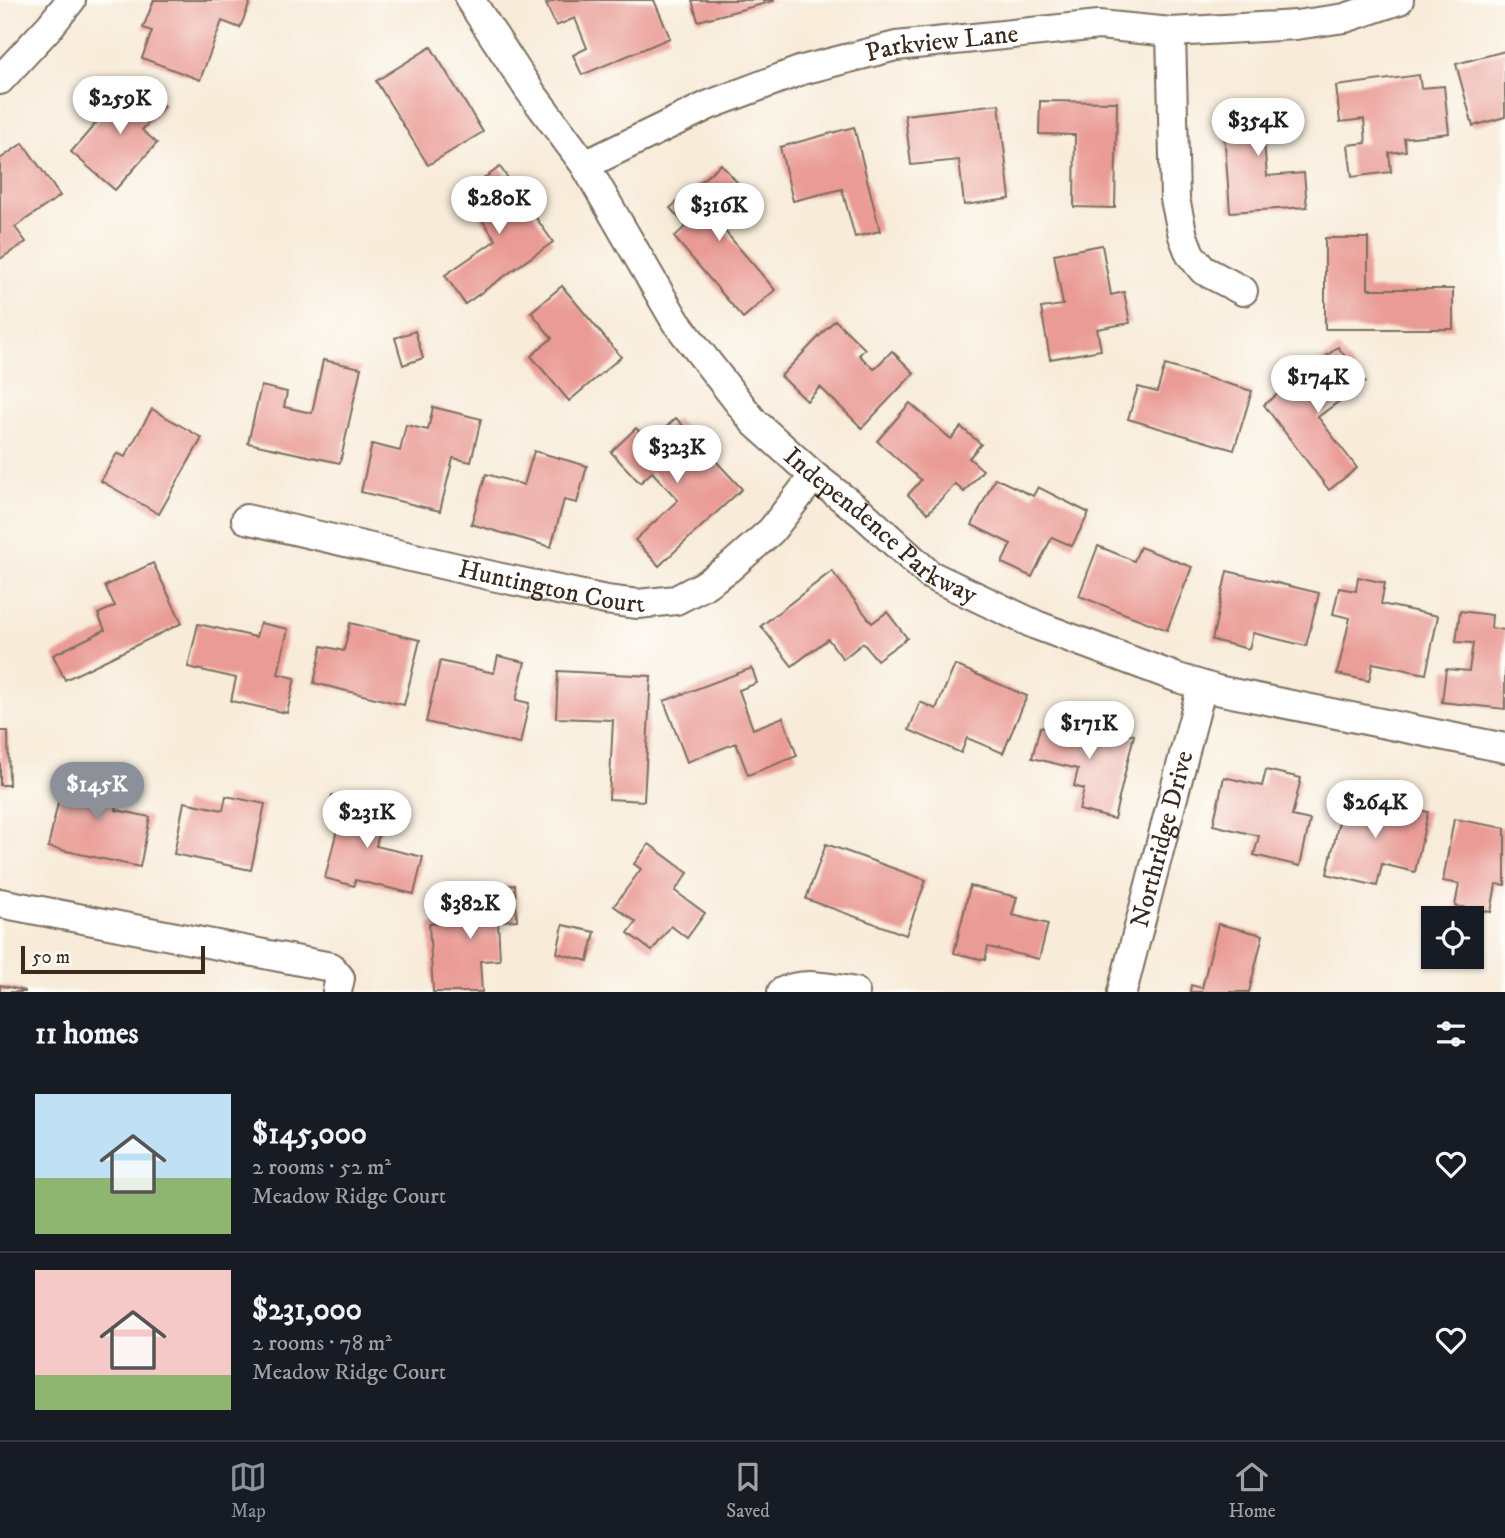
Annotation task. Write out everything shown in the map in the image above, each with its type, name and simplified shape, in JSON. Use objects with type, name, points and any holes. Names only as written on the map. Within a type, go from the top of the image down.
[{"type":"street","points":[[0,79],[71,0]]},
{"type":"street","name":"Independence Parkway","points":[[470,0],[530,91],[585,165],[676,322],[754,422],[814,476],[862,513],[930,575],[1036,625],[1202,686],[1505,748]]},
{"type":"street","name":"Parkview Lane","points":[[585,165],[709,105],[802,70],[896,46],[1099,24],[1171,32],[1296,25],[1345,18],[1399,0]]},
{"type":"street","points":[[1171,32],[1175,199],[1183,236],[1190,254],[1203,270],[1243,291]]},
{"type":"street","name":"Huntington Court","points":[[246,519],[497,577],[638,604],[676,600],[729,568],[771,531],[814,476]]},
{"type":"street","name":"Northridge Drive","points":[[1122,992],[1202,686]]},
{"type":"street","points":[[0,903],[331,967],[341,978],[337,992]]},
{"type":"street","points":[[782,992],[792,988],[819,986],[855,992]]},
{"type":"building","points":[[154,0],[251,0],[240,28],[222,21],[200,80],[142,58],[152,31],[143,28]]},
{"type":"building","points":[[555,0],[654,0],[670,38],[582,75],[573,55],[587,48],[575,18],[556,26],[546,4]]},
{"type":"building","points":[[692,0],[774,0],[774,1],[698,21]]},
{"type":"building","points":[[431,47],[483,132],[428,165],[376,81]]},
{"type":"building","points":[[1505,51],[1505,117],[1473,126],[1456,64]]},
{"type":"building","points":[[1419,75],[1421,88],[1444,86],[1449,133],[1404,138],[1406,151],[1389,153],[1391,172],[1352,177],[1348,145],[1366,143],[1364,119],[1340,122],[1336,86]]},
{"type":"building","points":[[134,79],[164,106],[142,130],[157,143],[115,190],[71,152]]},
{"type":"building","points":[[1287,99],[1290,129],[1263,131],[1267,176],[1304,173],[1307,207],[1230,212],[1222,104]]},
{"type":"building","points":[[1040,101],[1117,102],[1115,208],[1074,207],[1075,135],[1039,134]]},
{"type":"building","points":[[999,104],[1010,199],[964,205],[959,160],[911,165],[905,115]]},
{"type":"building","points":[[854,127],[880,231],[855,237],[842,189],[793,201],[780,147]]},
{"type":"building","points":[[23,143],[60,196],[15,227],[26,242],[0,259],[0,159]]},
{"type":"building","points":[[721,164],[743,189],[711,215],[775,290],[743,318],[674,237],[686,226],[670,208]]},
{"type":"building","points":[[500,167],[553,242],[465,304],[445,275],[496,240],[463,193]]},
{"type":"building","points":[[1325,238],[1368,238],[1368,289],[1453,289],[1453,329],[1325,329]]},
{"type":"building","points":[[1102,245],[1111,295],[1124,292],[1130,323],[1097,329],[1101,350],[1050,359],[1041,308],[1063,305],[1054,254]]},
{"type":"building","points":[[562,286],[621,357],[569,401],[531,356],[552,338],[531,312]]},
{"type":"building","points":[[835,320],[865,349],[859,355],[874,369],[892,351],[914,373],[862,428],[820,387],[807,401],[781,376]]},
{"type":"building","points":[[415,331],[423,358],[403,365],[395,338]]},
{"type":"building","points":[[1338,347],[1365,382],[1318,417],[1357,468],[1329,490],[1264,405]]},
{"type":"building","points":[[323,360],[361,368],[340,463],[248,443],[261,386],[287,392],[284,407],[312,413]]},
{"type":"building","points":[[1165,365],[1252,391],[1234,450],[1128,419],[1138,387],[1157,392]]},
{"type":"building","points":[[910,403],[951,439],[961,427],[981,444],[969,458],[983,470],[964,492],[955,484],[928,513],[908,495],[921,480],[877,441]]},
{"type":"building","points":[[433,407],[481,419],[471,462],[453,458],[440,511],[361,492],[372,444],[400,451],[406,425],[428,430]]},
{"type":"building","points":[[152,409],[202,438],[159,514],[101,481],[117,453],[125,457]]},
{"type":"building","points":[[676,418],[742,489],[659,566],[635,540],[678,500],[652,472],[640,483],[611,452],[636,428],[649,443]]},
{"type":"building","points":[[534,451],[587,466],[577,503],[564,500],[551,547],[471,524],[486,474],[524,485]]},
{"type":"building","points":[[995,478],[1033,496],[1038,487],[1089,513],[1072,546],[1052,537],[1032,577],[1002,563],[1011,544],[972,525]]},
{"type":"building","points":[[1098,546],[1134,561],[1140,547],[1192,567],[1167,630],[1079,596]]},
{"type":"building","points":[[153,563],[182,623],[65,680],[53,655],[105,630],[98,614],[115,606],[105,586]]},
{"type":"building","points":[[832,571],[872,623],[887,612],[907,638],[877,660],[863,643],[843,659],[828,639],[792,666],[761,626]]},
{"type":"building","points":[[1227,571],[1319,593],[1306,646],[1253,633],[1249,649],[1212,640]]},
{"type":"building","points":[[1358,577],[1385,583],[1381,604],[1438,616],[1426,674],[1373,663],[1369,681],[1337,674],[1350,618],[1333,614],[1339,588],[1356,591]]},
{"type":"building","points":[[1460,611],[1492,615],[1491,628],[1505,630],[1505,709],[1442,702],[1446,669],[1469,671],[1473,643],[1456,642]]},
{"type":"building","points":[[260,623],[288,629],[278,674],[295,678],[287,713],[231,701],[236,678],[188,667],[198,624],[256,637]]},
{"type":"building","points":[[350,623],[420,640],[404,705],[314,683],[322,646],[344,651]]},
{"type":"building","points":[[498,656],[525,662],[516,700],[529,703],[520,744],[426,722],[440,661],[494,673]]},
{"type":"building","points":[[955,665],[1027,696],[1003,753],[967,738],[961,753],[909,730],[920,702],[936,709]]},
{"type":"building","points":[[752,668],[757,683],[739,690],[753,729],[783,717],[797,756],[748,775],[736,743],[687,762],[664,701]]},
{"type":"building","points":[[558,671],[651,676],[644,801],[609,799],[613,720],[556,718]]},
{"type":"building","points":[[1059,717],[1134,735],[1114,819],[1079,810],[1084,789],[1074,786],[1078,769],[1032,758],[1040,727],[1056,731]]},
{"type":"building","points":[[0,731],[8,731],[9,785],[0,785]]},
{"type":"building","points":[[1266,770],[1301,778],[1292,816],[1310,820],[1300,866],[1254,855],[1259,836],[1213,825],[1224,777],[1262,786]]},
{"type":"building","points":[[65,772],[121,785],[116,810],[150,817],[140,867],[48,847]]},
{"type":"building","points":[[1346,791],[1380,798],[1376,815],[1399,820],[1403,806],[1428,812],[1415,872],[1382,864],[1377,886],[1327,874]]},
{"type":"building","points":[[332,795],[385,808],[376,846],[423,857],[414,894],[355,880],[354,886],[325,878],[339,822],[326,819]]},
{"type":"building","points":[[226,796],[265,804],[251,870],[174,854],[184,802],[223,810]]},
{"type":"building","points":[[1454,819],[1505,828],[1505,885],[1496,884],[1491,912],[1484,911],[1484,906],[1455,906],[1459,884],[1443,881]]},
{"type":"building","points":[[649,844],[688,873],[675,891],[705,913],[687,938],[671,926],[652,951],[628,933],[636,922],[614,906],[641,869],[634,864]]},
{"type":"building","points":[[826,844],[926,880],[906,935],[806,899]]},
{"type":"building","points":[[515,885],[517,920],[498,921],[500,960],[480,961],[482,992],[433,992],[429,924],[473,921],[471,888]]},
{"type":"building","points":[[970,886],[1017,897],[1012,915],[1048,924],[1039,959],[988,947],[985,960],[954,953]]},
{"type":"building","points":[[1218,924],[1263,935],[1249,992],[1190,992],[1191,985],[1202,988]]},
{"type":"building","points":[[563,925],[595,932],[588,961],[557,953]]},
{"type":"building","points":[[0,985],[25,991],[25,992],[0,992]]}]
